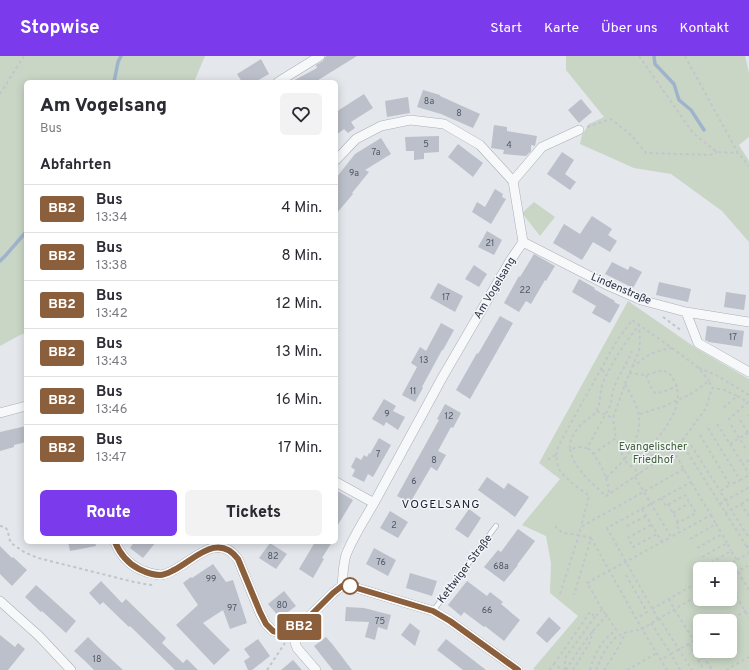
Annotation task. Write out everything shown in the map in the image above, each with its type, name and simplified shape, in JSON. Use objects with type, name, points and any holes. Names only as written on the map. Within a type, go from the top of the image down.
[{"type":"street","points":[[281,80],[320,56]]},
{"type":"street","points":[[338,158],[356,139],[381,126],[410,120],[444,124],[480,145],[513,181],[523,242]]},
{"type":"street","points":[[513,181],[542,147],[579,130]]},
{"type":"street","name":"Lindenstraße","points":[[523,242],[609,286],[642,300],[686,312],[749,322]]},
{"type":"street","name":"Am Vogelsang","points":[[342,586],[343,568],[346,555],[442,378],[510,261],[523,242]]},
{"type":"street","points":[[686,312],[698,342],[749,372]]},
{"type":"street","points":[[0,413],[24,407]]},
{"type":"street","points":[[338,483],[374,502]]},
{"type":"street","points":[[116,544],[122,555],[132,565],[145,572],[160,575],[180,567],[208,549],[218,547],[226,548],[238,559],[266,624],[273,631],[284,634],[292,633],[342,586]]},
{"type":"street","name":"Kettwiger Straße","points":[[342,586],[350,586],[433,611],[450,621],[518,670]]},
{"type":"street","points":[[0,601],[39,636],[72,670]]},
{"type":"street","points":[[292,633],[297,648],[316,670]]},
{"type":"lane","name":"Kettwiger Straße","points":[[433,611],[496,526]]},
{"type":"path","points":[[0,94],[24,56]]},
{"type":"path","points":[[639,56],[693,133],[717,152]]},
{"type":"path","points":[[685,56],[738,153],[749,166]]},
{"type":"path","points":[[579,130],[611,120],[631,135],[646,153],[710,155],[717,152],[738,153]]},
{"type":"path","points":[[660,314],[698,342]]},
{"type":"path","points":[[560,594],[579,535],[589,496],[568,479],[560,470],[556,455],[558,447],[616,342],[632,320],[699,368],[749,395]]},
{"type":"path","points":[[639,325],[639,351],[624,384],[612,418],[616,438],[624,460],[640,474]]},
{"type":"path","points":[[639,325],[628,339],[607,374],[602,384],[600,401],[596,411],[577,429],[569,445],[574,461],[587,478],[606,496],[640,474],[658,460],[669,456],[674,452],[706,408],[712,388],[709,381],[699,368]]},
{"type":"path","points":[[632,366],[641,362],[654,352],[672,348]]},
{"type":"path","points":[[588,448],[611,404],[611,397],[614,389],[632,351]]},
{"type":"path","points":[[630,356],[636,359]]},
{"type":"path","points":[[602,370],[607,374]]},
{"type":"path","points":[[629,373],[646,375],[663,370],[671,376],[677,386],[678,400],[674,413],[656,440],[652,449],[649,467]]},
{"type":"path","points":[[646,375],[650,386],[655,393],[663,392],[677,386]]},
{"type":"path","points":[[639,415],[665,406],[691,394],[709,381]]},
{"type":"path","points":[[606,478],[624,460],[633,446],[638,433],[639,415],[624,384]]},
{"type":"path","points":[[712,388],[724,390],[749,402],[728,420]]},
{"type":"path","points":[[722,409],[737,396]]},
{"type":"path","points":[[596,411],[612,418]]},
{"type":"path","points":[[730,444],[749,433],[740,420]]},
{"type":"path","points":[[717,424],[749,474],[720,492]]},
{"type":"path","points":[[731,425],[746,449]]},
{"type":"path","points":[[708,428],[740,480]]},
{"type":"path","points":[[700,435],[730,485]]},
{"type":"path","points":[[593,454],[616,438]]},
{"type":"path","points":[[681,442],[748,547],[749,552],[733,562]]},
{"type":"path","points":[[691,445],[749,538]]},
{"type":"path","points":[[570,449],[579,447],[588,448],[601,466],[606,478],[609,494]]},
{"type":"path","points":[[674,452],[737,560]]},
{"type":"path","points":[[548,460],[556,455]]},
{"type":"path","points":[[743,464],[749,460]]},
{"type":"path","points":[[581,527],[684,469]]},
{"type":"path","points":[[635,477],[671,537]]},
{"type":"path","points":[[691,482],[607,528],[652,609],[692,670]]},
{"type":"path","points":[[720,504],[749,487]]},
{"type":"path","points":[[662,498],[666,506],[685,495],[696,513],[678,522]]},
{"type":"path","points":[[725,513],[749,499]]},
{"type":"path","points":[[673,513],[690,503]]},
{"type":"path","points":[[668,504],[678,522],[676,524],[680,532]]},
{"type":"path","points":[[741,504],[749,516]]},
{"type":"path","points":[[642,508],[662,542]]},
{"type":"path","points":[[590,670],[594,658],[604,640],[616,630],[587,583],[711,515]]},
{"type":"path","points":[[627,526],[646,516]]},
{"type":"path","points":[[690,539],[716,524]]},
{"type":"path","points":[[652,525],[628,538],[633,547],[657,534]]},
{"type":"path","points":[[0,526],[5,527],[8,531],[11,543],[24,552],[38,558],[134,582],[151,585],[156,584]]},
{"type":"path","points":[[555,526],[564,533],[590,538],[667,670]]},
{"type":"path","points":[[697,548],[722,534]]},
{"type":"path","points":[[574,595],[590,538]]},
{"type":"path","points":[[702,557],[727,543]]},
{"type":"path","points":[[713,562],[731,551]]},
{"type":"path","points":[[748,567],[738,572],[748,585],[749,590]]},
{"type":"path","points":[[626,575],[647,612],[636,618]]},
{"type":"path","points":[[652,609],[693,585]]},
{"type":"path","points":[[596,670],[608,646],[616,637],[624,632],[642,629],[693,598]]},
{"type":"path","points":[[737,598],[749,618]]},
{"type":"path","points":[[669,599],[693,639]]},
{"type":"path","points":[[565,670],[565,658],[602,609]]},
{"type":"path","points":[[737,616],[749,609]]},
{"type":"path","points":[[551,670],[550,669],[590,612],[595,617]]},
{"type":"path","points":[[565,670],[581,646],[606,615]]},
{"type":"path","points":[[651,623],[680,670]]},
{"type":"path","points":[[573,670],[587,646],[594,629]]},
{"type":"path","points":[[604,670],[619,647],[624,636],[624,632]]},
{"type":"path","points":[[267,670],[292,633]]},
{"type":"path","points":[[661,660],[693,642]]},
{"type":"path","points":[[689,644],[704,670]]},
{"type":"path","points":[[627,670],[657,653]]},
{"type":"path","points":[[726,670],[749,657]]},
{"type":"path","points":[[704,658],[712,670]]},
{"type":"path","points":[[554,664],[565,670]]},
{"type":"green space","points":[[0,56],[205,56],[195,80],[24,80],[24,334],[0,346]]},
{"type":"green space","points":[[566,56],[745,56],[749,73],[749,137],[739,145],[749,161],[749,242],[722,211],[671,174],[634,168],[580,144],[582,135],[589,124],[604,117],[566,70]]},
{"type":"green space","points":[[534,202],[555,217],[540,236],[522,213]]},
{"type":"green space","name":"Evangelischer Friedhof","points":[[628,301],[696,348],[749,379],[749,670],[533,669],[578,616],[550,593],[551,563],[546,536],[522,525],[560,479],[539,463]]},
{"type":"building","points":[[326,56],[357,56],[318,80],[295,80],[317,68],[316,65],[323,61]]},
{"type":"building","points":[[261,59],[269,74],[258,80],[241,80],[237,74]]},
{"type":"building","points":[[423,90],[440,95],[480,114],[473,128],[441,114],[417,107]]},
{"type":"building","points":[[364,94],[373,108],[351,122],[355,128],[348,133],[344,129],[338,134],[338,111]]},
{"type":"building","points":[[408,97],[410,113],[387,117],[385,101]]},
{"type":"building","points":[[581,99],[592,112],[579,123],[568,110]]},
{"type":"building","points":[[494,125],[507,127],[507,131],[537,136],[535,146],[531,145],[531,151],[526,156],[503,154],[504,150],[491,148]]},
{"type":"building","points":[[439,136],[439,152],[424,153],[424,159],[414,160],[414,151],[406,151],[405,137]]},
{"type":"building","points":[[381,138],[391,154],[365,170],[369,172],[338,212],[338,175],[355,154]]},
{"type":"building","points":[[458,144],[483,163],[473,177],[448,157]]},
{"type":"building","points":[[562,152],[574,160],[565,174],[576,182],[570,190],[547,174]]},
{"type":"building","points":[[495,189],[503,194],[502,197],[506,199],[491,224],[472,212],[477,202],[485,207]]},
{"type":"building","points":[[592,216],[612,229],[608,235],[617,241],[610,252],[593,242],[582,260],[553,243],[564,224],[580,234]]},
{"type":"building","points":[[487,231],[502,240],[494,255],[478,247]]},
{"type":"building","points":[[534,254],[555,266],[531,304],[526,301],[519,312],[504,303],[519,276],[520,277]]},
{"type":"building","points":[[612,262],[628,270],[630,266],[642,272],[633,288],[605,274]]},
{"type":"building","points":[[474,265],[487,274],[479,287],[465,279]]},
{"type":"building","points":[[579,279],[620,305],[610,323],[592,313],[596,306],[572,292]]},
{"type":"building","points":[[659,282],[691,289],[688,302],[656,295]]},
{"type":"building","points":[[438,283],[463,296],[455,312],[430,298]]},
{"type":"building","points":[[726,292],[746,295],[744,310],[724,307]]},
{"type":"building","points":[[500,316],[513,323],[470,399],[456,390]]},
{"type":"building","points":[[441,323],[454,330],[415,402],[402,395],[417,367],[411,363],[420,347],[426,351]]},
{"type":"building","points":[[707,326],[744,331],[742,347],[709,342],[705,340]]},
{"type":"building","points":[[384,399],[396,406],[393,411],[405,417],[398,430],[386,422],[384,426],[372,419]]},
{"type":"building","points":[[445,404],[461,413],[453,428],[451,427],[438,451],[446,455],[437,471],[431,467],[410,503],[397,496],[439,420],[437,419]]},
{"type":"building","points":[[24,426],[24,442],[0,451],[0,432]]},
{"type":"building","points":[[379,438],[391,445],[373,477],[368,474],[364,482],[352,476],[355,470],[351,467],[356,457],[361,460],[364,455],[367,457]]},
{"type":"building","points":[[487,477],[504,489],[508,483],[529,497],[515,517],[478,490]]},
{"type":"building","points":[[338,491],[353,500],[338,525]]},
{"type":"building","points":[[469,509],[481,518],[468,538],[455,529]]},
{"type":"building","points":[[390,511],[408,522],[398,538],[380,528]]},
{"type":"building","points":[[518,529],[535,541],[504,582],[484,567],[498,550],[501,552]]},
{"type":"building","points":[[68,544],[96,544],[96,546],[70,551]]},
{"type":"building","points":[[133,544],[154,544],[143,558],[130,548]]},
{"type":"building","points":[[269,544],[287,554],[276,569],[259,558]]},
{"type":"building","points":[[314,544],[331,544],[322,558],[324,559],[313,578],[299,569]]},
{"type":"building","points":[[0,546],[27,570],[12,586],[0,574]]},
{"type":"building","points":[[374,548],[396,560],[388,576],[366,564]]},
{"type":"building","points":[[213,564],[226,582],[233,580],[247,623],[230,629],[223,610],[203,623],[230,650],[214,665],[176,625],[198,605],[183,583]]},
{"type":"building","points":[[410,573],[437,581],[432,596],[406,588]]},
{"type":"building","points":[[101,581],[122,603],[126,599],[166,638],[162,643],[183,663],[187,659],[198,670],[175,670],[103,602],[100,605],[89,593]]},
{"type":"building","points":[[467,581],[487,596],[490,592],[503,602],[501,604],[520,620],[504,641],[464,612],[461,616],[448,605]]},
{"type":"building","points":[[36,585],[76,621],[66,633],[25,597]]},
{"type":"building","points":[[284,591],[296,606],[280,618],[268,604]]},
{"type":"building","points":[[346,607],[364,608],[391,615],[387,630],[378,627],[375,640],[365,637],[369,622],[345,621]]},
{"type":"building","points":[[549,617],[561,628],[547,643],[536,633]]},
{"type":"building","points":[[410,623],[420,631],[415,646],[401,635]]},
{"type":"building","points":[[0,635],[15,647],[18,643],[25,649],[8,670],[0,670]]},
{"type":"building","points":[[88,637],[123,670],[94,670],[74,651]]},
{"type":"building","points":[[326,637],[352,670],[333,670],[321,655],[314,646]]},
{"type":"building","points":[[258,639],[270,656],[252,670],[248,670],[244,661],[250,657],[244,649]]},
{"type":"building","points":[[446,639],[486,670],[463,670],[437,650]]},
{"type":"building","points":[[293,660],[302,670],[281,670]]},
{"type":"waterway","points":[[114,80],[118,62],[121,56]]},
{"type":"waterway","points":[[654,56],[655,64],[674,84],[679,100],[691,110],[704,130]]},
{"type":"waterway","points":[[0,261],[24,234]]},
{"type":"bus line","name":"BB2","points":[[116,544],[122,555],[132,565],[145,572],[160,575],[180,567],[208,549],[218,547],[226,548],[238,559],[260,612],[266,624],[273,631],[284,634],[292,633],[333,593],[342,586],[350,586],[433,611],[450,621],[518,670]]},
{"type":"district","name":"VOGELSANG","points":[[441,505]]}]
